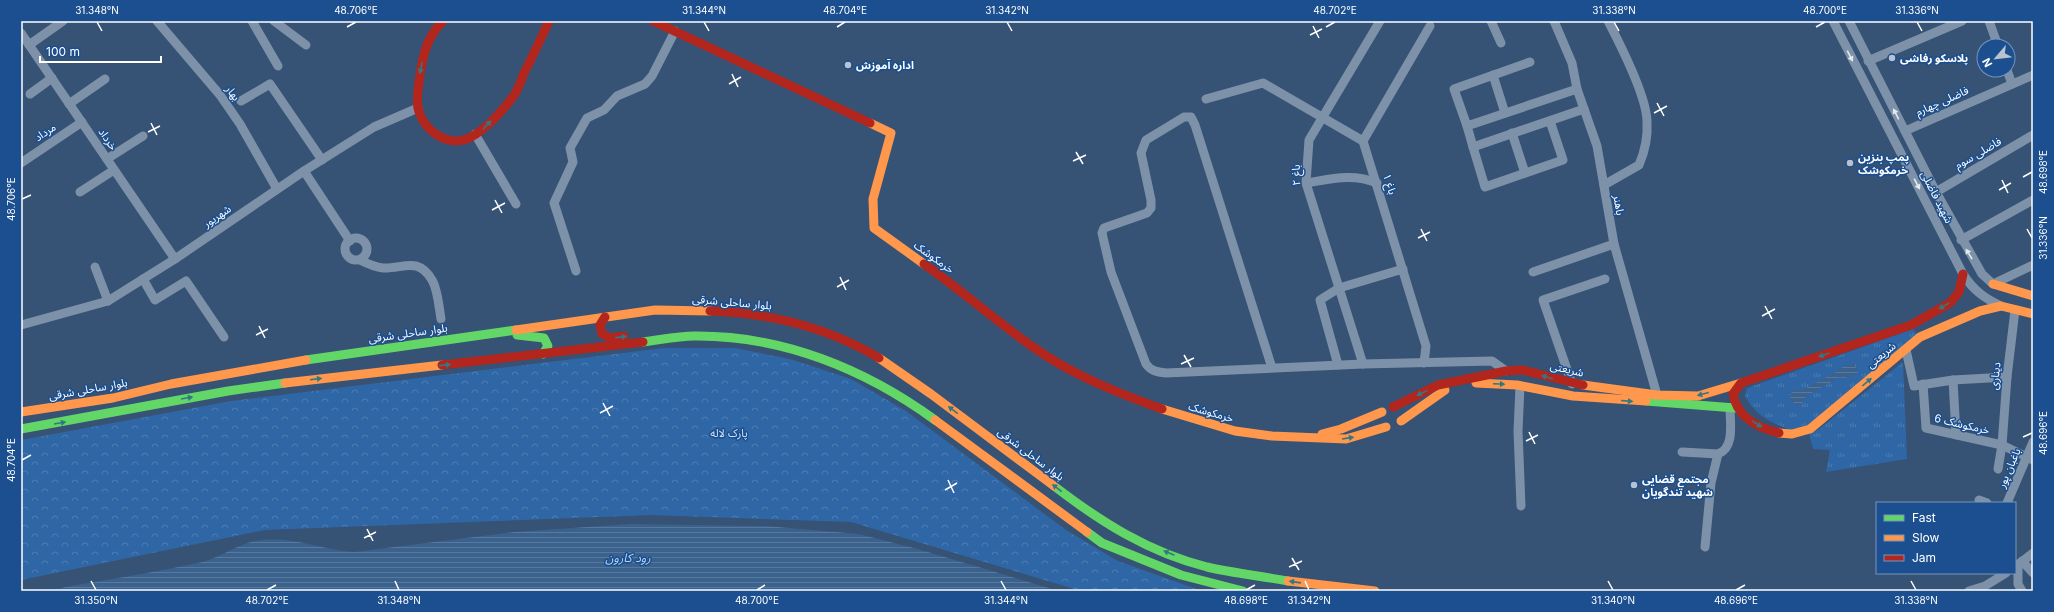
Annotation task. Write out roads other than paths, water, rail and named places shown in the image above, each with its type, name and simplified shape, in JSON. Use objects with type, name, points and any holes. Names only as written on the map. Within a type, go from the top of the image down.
[{"type":"main road","points":[[443,21],[433,31],[424,52],[418,80],[418,108],[422,121],[431,132],[443,139],[457,141],[470,138],[482,130],[513,96],[549,21]]},
{"type":"main road","name":"خرمکوشک","points":[[653,21],[891,133],[873,199],[874,228],[938,274],[1034,348],[1108,388],[1175,414],[1235,431],[1272,436],[1309,437]]},
{"type":"main road","name":"شریعتی","points":[[1401,421],[1441,392],[1506,371],[1524,370],[1572,384],[1656,395],[1698,396],[1741,383],[1911,325],[1950,303],[1959,292],[1963,274]]},
{"type":"main road","points":[[1993,284],[2033,296]]},
{"type":"main road","name":"شریعتی","points":[[1393,407],[1438,385],[1477,380],[1573,396],[1732,408],[1770,432],[1790,434],[1810,428],[1920,337],[1949,323],[1980,311],[2001,306],[2033,314]]},
{"type":"main road","name":"بلوار ساحلی شرقی","points":[[21,412],[113,398],[178,383],[282,363],[655,310],[696,310],[782,319],[819,329],[856,344],[890,365],[1092,515],[1131,537],[1186,561],[1220,570],[1337,588],[1375,591]]},
{"type":"main road","points":[[605,317],[600,324],[600,329],[605,336],[609,338],[667,331],[694,336]]},
{"type":"main road","points":[[493,333],[544,338],[548,346],[543,354]]},
{"type":"main road","points":[[21,429],[228,391],[694,336],[727,337],[776,344],[810,353],[847,366],[880,382],[1102,543],[1181,575],[1243,591]]},
{"type":"main road","points":[[1518,371],[1515,379],[1520,386],[1530,382],[1529,372]]},
{"type":"main road","points":[[1732,408],[1733,394],[1741,383]]},
{"type":"main road","points":[[1572,384],[1573,396]]},
{"type":"main road","points":[[1393,407],[1400,412],[1401,421],[1395,427],[1386,427],[1346,439],[1309,437],[1341,429],[1382,412],[1385,409],[1393,407]]},
{"type":"main road","points":[[1382,412],[1381,420],[1386,427]]},
{"type":"street","points":[[29,44],[63,21]]},
{"type":"street","name":"بهار","points":[[157,21],[220,95],[240,124],[277,189]]},
{"type":"street","points":[[252,21],[278,66]]},
{"type":"street","points":[[274,21],[306,45]]},
{"type":"street","name":"باغ ۲","points":[[1363,364],[1306,183],[1309,140],[1380,21]]},
{"type":"street","points":[[1491,21],[1501,43]]},
{"type":"street","name":"باهنر","points":[[1554,21],[1572,63],[1577,89],[1597,146],[1614,244],[1656,395]]},
{"type":"street","points":[[1604,185],[1639,165],[1646,148],[1648,121],[1635,82],[1608,21]]},
{"type":"street","name":"شهید فاضلی","points":[[1833,21],[1971,288],[1985,299],[2001,306]]},
{"type":"street","name":"شهید فاضلی","points":[[1849,21],[1868,61],[1961,240],[1982,274],[1993,284]]},
{"type":"street","points":[[1868,61],[1962,21]]},
{"type":"street","points":[[1989,21],[1995,38]]},
{"type":"street","points":[[1206,99],[1263,83],[1363,141],[1430,26]]},
{"type":"street","points":[[576,271],[554,203],[573,162],[570,148],[587,118],[604,110],[617,96],[645,84],[652,76],[675,31]]},
{"type":"street","name":"خرداد","points":[[21,33],[175,259]]},
{"type":"street","points":[[1530,62],[1454,89],[1467,126],[1485,187],[1564,160],[1550,120]]},
{"type":"street","points":[[1493,75],[1505,113]]},
{"type":"street","name":"فاضلی چهارم","points":[[1905,131],[2033,75]]},
{"type":"street","points":[[30,94],[52,78]]},
{"type":"street","points":[[2010,78],[2012,84]]},
{"type":"street","points":[[69,104],[105,79]]},
{"type":"street","points":[[241,100],[270,84],[322,160]]},
{"type":"street","points":[[1467,126],[1577,89]]},
{"type":"street","name":"شهریور","points":[[21,325],[108,301],[175,259],[304,171],[374,127],[418,108]]},
{"type":"street","points":[[1473,147],[1584,109]]},
{"type":"street","points":[[1272,368],[1195,125],[1191,117],[1184,117],[1146,140],[1141,153],[1151,208],[1147,213],[1104,228],[1102,233],[1111,272],[1146,364],[1150,369],[1158,372],[1166,372],[1272,368],[1363,364],[1492,362],[1506,371]]},
{"type":"street","name":"مرداد","points":[[21,163],[82,122]]},
{"type":"street","points":[[1512,133],[1525,173]]},
{"type":"street","points":[[475,134],[516,204]]},
{"type":"street","name":"فاضلی سوم","points":[[1936,192],[2033,135]]},
{"type":"street","points":[[107,159],[143,136]]},
{"type":"street","name":"باغ ۱","points":[[1363,141],[1426,346],[1424,363]]},
{"type":"street","points":[[80,192],[114,170]]},
{"type":"street","points":[[304,171],[350,241]]},
{"type":"street","points":[[1306,183],[1350,177],[1364,177],[1377,183]]},
{"type":"street","points":[[1961,240],[2033,200]]},
{"type":"street","points":[[360,260],[367,252],[366,244],[361,239],[350,241],[346,246],[348,256],[353,260],[360,260],[371,266],[384,268],[414,264],[420,268],[433,281],[441,319]]},
{"type":"street","points":[[1533,272],[1614,244]]},
{"type":"street","points":[[1993,284],[2017,274],[2033,265]]},
{"type":"street","points":[[95,268],[108,301]]},
{"type":"street","points":[[1338,365],[1320,300],[1339,288],[1403,269]]},
{"type":"street","points":[[2017,274],[2013,278],[2012,286],[2020,293]]},
{"type":"street","points":[[143,279],[155,300],[186,281],[224,337]]},
{"type":"street","points":[[1572,384],[1543,300],[1604,279]]},
{"type":"street","name":"دیناری","points":[[1998,469],[2002,445],[2007,377],[2016,310]]},
{"type":"street","points":[[1906,350],[1914,386],[1953,380],[2007,377]]},
{"type":"street","points":[[1953,380],[1956,435]]},
{"type":"street","name":"خرمکوشک 6","points":[[1923,384],[1926,428],[2002,445],[2030,458]]},
{"type":"street","points":[[1520,386],[1518,431],[1521,506]]},
{"type":"street","points":[[1682,452],[1718,454],[1723,452],[1728,443],[1731,432],[1732,408]]},
{"type":"street","name":"باغبان پور","points":[[2008,502],[2030,458],[2033,442]]},
{"type":"street","points":[[1705,547],[1711,483],[1718,454]]},
{"type":"street","points":[[2018,564],[2033,553]]},
{"type":"street","points":[[2018,564],[2033,573]]},
{"type":"street","points":[[2018,564],[2018,584],[2022,591]]},
{"type":"street","points":[[1969,591],[1985,586],[2004,574]]},
{"type":"water","points":[[1854,363],[1858,373],[1842,379],[1840,377],[1806,396],[1802,404],[1798,405],[1791,401],[1790,396],[1794,390],[1803,390],[1838,371],[1838,369]]},
{"type":"water","name":"رود کارون","points":[[631,524],[766,526],[859,534],[918,549],[1059,591],[47,591],[202,562],[253,541],[261,540],[284,540],[354,552],[514,532]]},
{"type":"place","name":"پلاسکو رفاشی","points":[[1892,58]]},
{"type":"place","name":"اداره آموزش","points":[[848,65]]},
{"type":"place","name":"پمپ بنزین خرمکوشک","points":[[1850,163]]},
{"type":"place","name":"مجتمع قضایی شهید تندگویان","points":[[1634,485]]},
{"type":"park label","name":"پارک لاله","points":[[729,433]]}]
